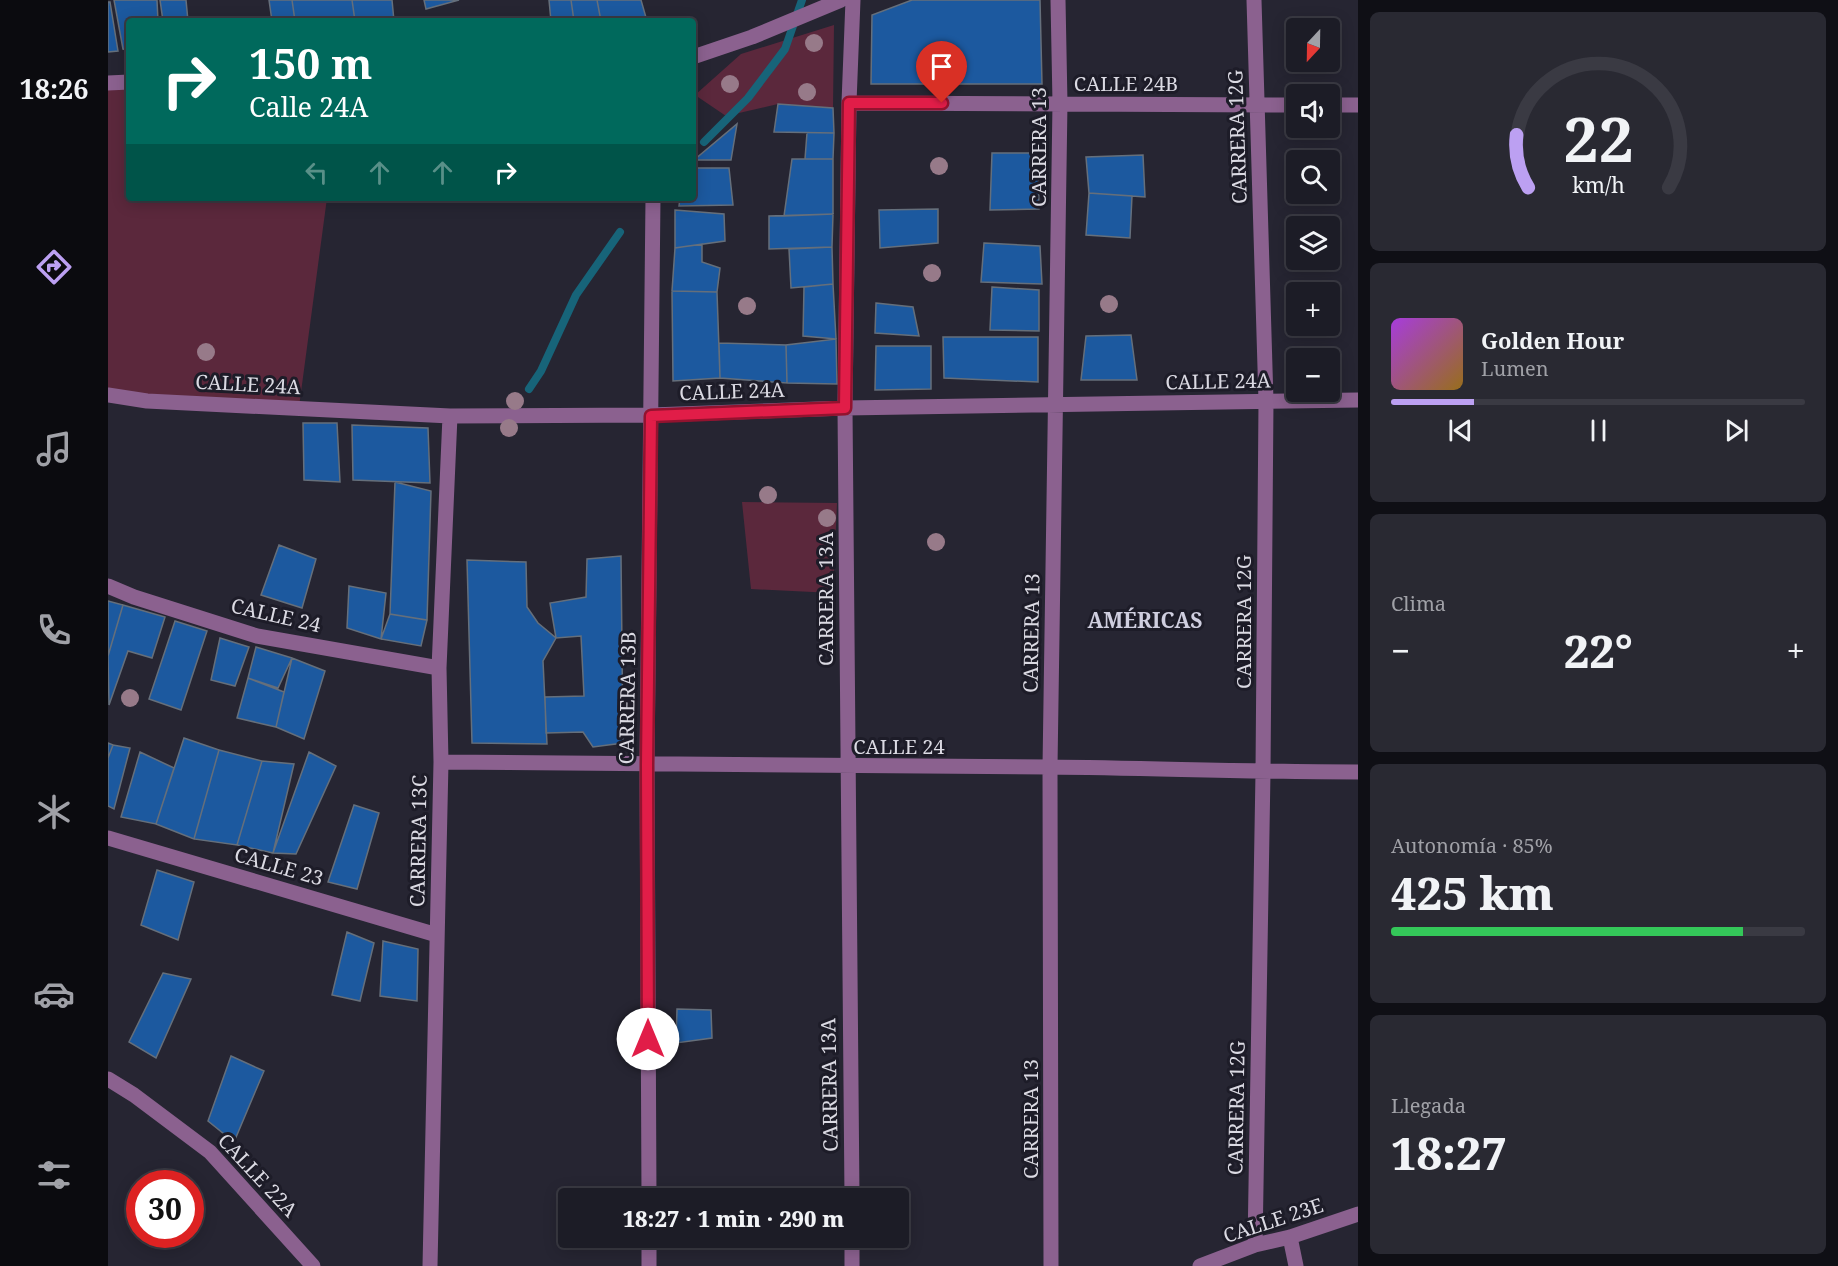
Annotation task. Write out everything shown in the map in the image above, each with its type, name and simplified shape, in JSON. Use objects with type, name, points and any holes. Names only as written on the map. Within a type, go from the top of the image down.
[{"type":"street","points":[[696,56],[752,37],[842,0]]},
{"type":"street","name":"CARRERA 13A","points":[[852,1188],[845,408],[849,103],[853,0]]},
{"type":"street","name":"CARRERA 13","points":[[1051,1266],[1050,767],[1060,103],[1058,0]]},
{"type":"street","name":"CARRERA 12G","points":[[1254,0],[1266,401],[1263,772],[1255,1245]]},
{"type":"street","points":[[108,83],[126,82]]},
{"type":"street","name":"CALLE 24B","points":[[849,103],[1286,105]]},
{"type":"street","points":[[1340,105],[1358,105]]},
{"type":"street","name":"CARRERA 13B","points":[[649,1188],[647,765],[654,201]]},
{"type":"street","name":"CALLE 24A","points":[[108,395],[147,401],[450,416],[651,416],[845,408],[1358,400]]},
{"type":"street","name":"CARRERA 13C","points":[[430,1266],[441,762],[439,668],[450,416]]},
{"type":"street","name":"CALLE 24","points":[[108,586],[134,597],[257,636],[439,668]]},
{"type":"street","name":"CALLE 24","points":[[441,762],[1358,772]]},
{"type":"street","name":"CALLE 23","points":[[108,838],[437,935]]},
{"type":"street","name":"CALLE 22A","points":[[108,1079],[134,1095],[210,1152],[313,1266]]},
{"type":"street","name":"CALLE 23E","points":[[1200,1266],[1255,1245],[1290,1237],[1358,1214]]},
{"type":"street","points":[[1290,1237],[1296,1266]]},
{"type":"street","points":[[649,1248],[649,1266]]},
{"type":"street","points":[[852,1248],[852,1266]]},
{"type":"shaded area","points":[[834,25],[833,108],[778,104],[726,116],[696,96],[741,54]]},
{"type":"shaded area","points":[[126,85],[126,201],[327,201],[299,407],[108,394],[108,87]]},
{"type":"shaded area","points":[[742,502],[837,503],[833,593],[751,589]]},
{"type":"building","points":[[114,0],[157,0],[158,18],[126,18],[126,50],[123,49]]},
{"type":"building","points":[[160,0],[186,0],[188,18],[163,18]]},
{"type":"building","points":[[269,0],[292,0],[295,18],[272,18]]},
{"type":"building","points":[[292,0],[352,0],[355,18],[295,18]]},
{"type":"building","points":[[352,0],[392,0],[394,18],[355,18]]},
{"type":"building","points":[[424,0],[459,0],[426,9]]},
{"type":"building","points":[[549,0],[571,0],[574,18],[551,18]]},
{"type":"building","points":[[571,0],[597,0],[600,18],[574,18]]},
{"type":"building","points":[[597,0],[641,0],[646,18],[600,18]]},
{"type":"building","points":[[912,0],[1040,0],[1042,84],[871,84],[872,15]]},
{"type":"building","points":[[108,2],[110,2],[118,51],[108,52]]},
{"type":"building","points":[[778,104],[833,108],[834,133],[774,132]]},
{"type":"building","points":[[737,124],[731,160],[696,158]]},
{"type":"building","points":[[807,133],[834,133],[833,159],[805,159]]},
{"type":"building","points":[[992,153],[1038,153],[1039,209],[990,210]]},
{"type":"building","points":[[1143,155],[1145,197],[1089,193],[1086,157]]},
{"type":"building","points":[[792,159],[833,159],[833,214],[784,216]]},
{"type":"building","points":[[696,168],[729,168],[733,205],[679,206],[680,201],[696,201]]},
{"type":"building","points":[[1089,193],[1132,196],[1130,238],[1086,235]]},
{"type":"building","points":[[938,209],[938,243],[880,248],[879,210]]},
{"type":"building","points":[[675,210],[724,214],[725,241],[675,248]]},
{"type":"building","points":[[833,214],[832,247],[769,249],[769,216]]},
{"type":"building","points":[[984,243],[1040,246],[1042,284],[981,282]]},
{"type":"building","points":[[702,244],[702,262],[720,268],[717,292],[672,291],[675,248]]},
{"type":"building","points":[[832,247],[833,284],[791,288],[789,249]]},
{"type":"building","points":[[833,284],[836,339],[803,336],[804,287]]},
{"type":"building","points":[[992,287],[1039,290],[1039,331],[990,330]]},
{"type":"building","points":[[672,291],[717,292],[720,378],[673,381]]},
{"type":"building","points":[[876,303],[913,307],[919,336],[875,333]]},
{"type":"building","points":[[1131,335],[1137,380],[1081,380],[1086,336]]},
{"type":"building","points":[[943,337],[1038,337],[1038,382],[944,378]]},
{"type":"building","points":[[836,339],[837,384],[787,383],[786,345]]},
{"type":"building","points":[[719,343],[786,345],[787,383],[720,378]]},
{"type":"building","points":[[876,346],[931,346],[931,389],[875,390]]},
{"type":"building","points":[[303,423],[337,423],[340,482],[304,480]]},
{"type":"building","points":[[352,425],[428,428],[430,483],[353,480]]},
{"type":"building","points":[[395,482],[431,491],[427,620],[390,614]]},
{"type":"building","points":[[279,545],[316,559],[302,608],[261,595]]},
{"type":"building","points":[[621,556],[623,743],[593,747],[583,732],[546,733],[545,697],[584,696],[581,636],[556,638],[550,603],[586,597],[587,559]]},
{"type":"building","points":[[467,560],[526,562],[527,607],[538,623],[556,638],[543,661],[547,744],[472,743]]},
{"type":"building","points":[[349,586],[386,593],[381,639],[347,628]]},
{"type":"building","points":[[108,601],[123,605],[108,656]]},
{"type":"building","points":[[123,605],[165,617],[152,658],[128,651],[109,705],[108,656]]},
{"type":"building","points":[[390,614],[427,620],[421,646],[381,639]]},
{"type":"building","points":[[175,621],[207,631],[181,710],[149,699]]},
{"type":"building","points":[[220,638],[249,647],[235,686],[211,680]]},
{"type":"building","points":[[256,647],[292,658],[278,688],[248,678]]},
{"type":"building","points":[[292,658],[325,671],[304,739],[276,727]]},
{"type":"building","points":[[248,678],[284,692],[276,727],[237,718]]},
{"type":"building","points":[[184,738],[219,750],[194,839],[156,824]]},
{"type":"building","points":[[108,743],[113,745],[108,758]]},
{"type":"building","points":[[113,745],[130,748],[114,809],[108,806],[108,758]]},
{"type":"building","points":[[219,750],[262,761],[237,845],[194,839]]},
{"type":"building","points":[[140,752],[174,768],[156,824],[121,817]]},
{"type":"building","points":[[309,752],[336,766],[296,854],[273,853]]},
{"type":"building","points":[[262,761],[294,764],[273,853],[237,845]]},
{"type":"building","points":[[354,805],[379,813],[357,889],[328,882]]},
{"type":"building","points":[[157,870],[194,882],[178,940],[141,925]]},
{"type":"building","points":[[347,932],[374,943],[360,1001],[332,995]]},
{"type":"building","points":[[383,941],[418,949],[417,1001],[380,996]]},
{"type":"building","points":[[163,973],[191,979],[156,1058],[129,1042]]},
{"type":"building","points":[[677,1009],[711,1010],[712,1038],[676,1043]]},
{"type":"building","points":[[231,1056],[264,1071],[234,1142],[208,1121]]},
{"type":"waterway","points":[[704,142],[748,98],[785,49],[802,0]]},
{"type":"waterway","points":[[529,389],[541,371],[576,295],[620,232]]},
{"type":"district","name":"AMÉRICAS","points":[[1145,620]]},
{"type":"route","points":[[648,1039],[647,765],[651,416],[845,408],[849,103],[942,103]]}]
